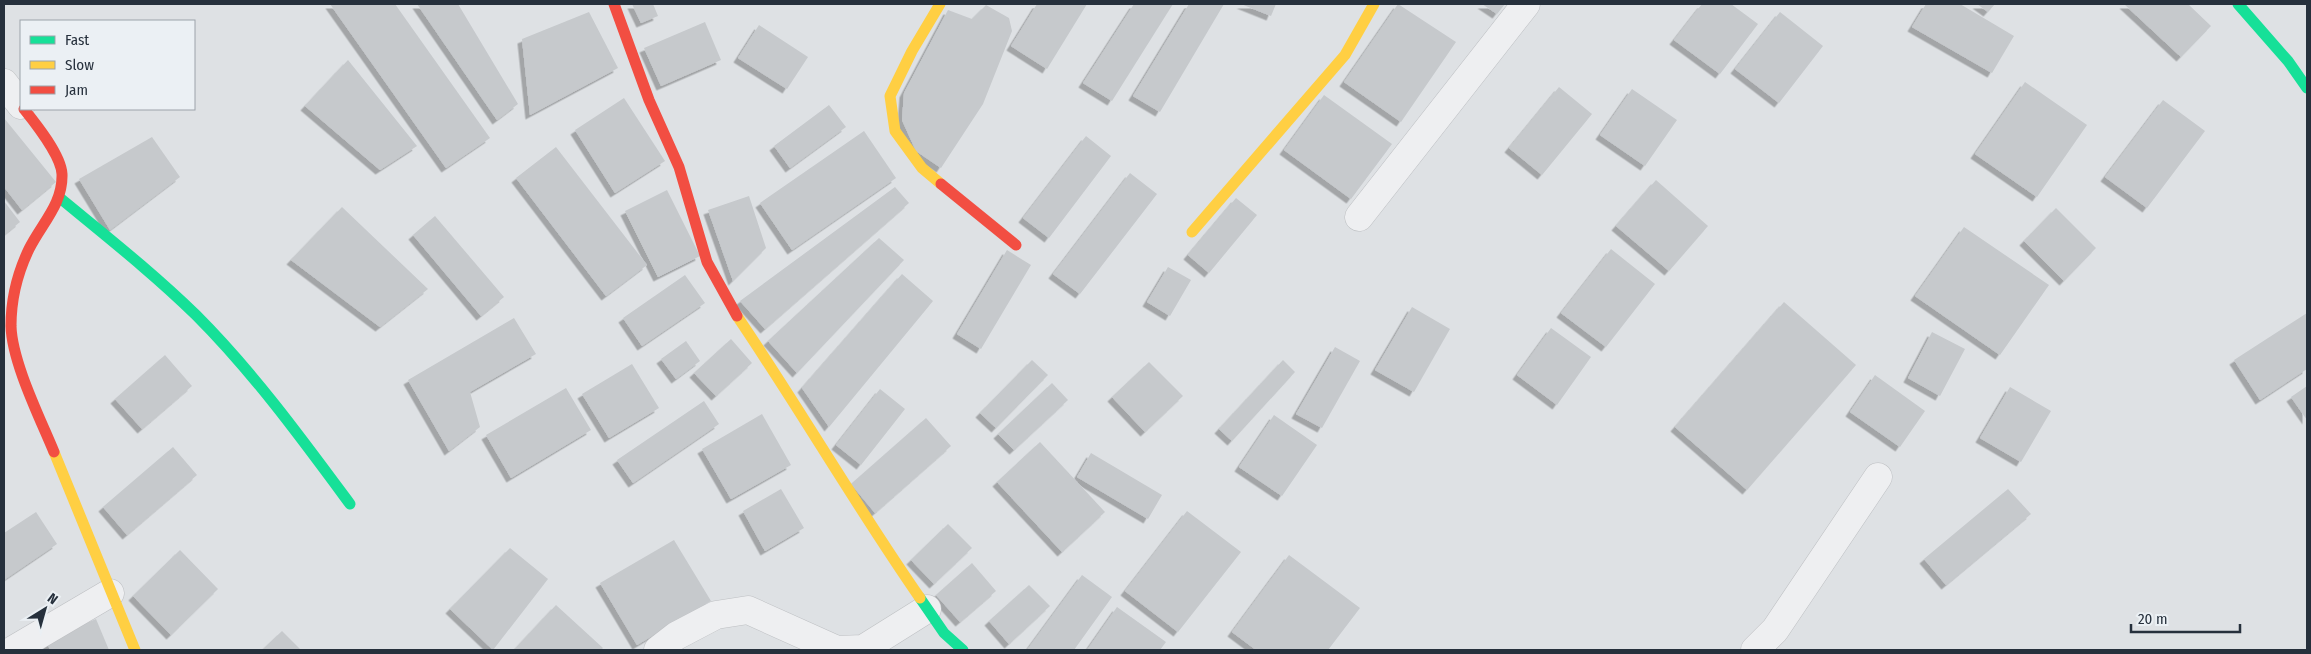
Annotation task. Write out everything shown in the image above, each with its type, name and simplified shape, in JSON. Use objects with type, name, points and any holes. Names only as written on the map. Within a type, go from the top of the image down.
[{"type":"street","points":[[614,4],[649,100],[679,166],[707,262],[734,312],[784,386],[882,544],[944,633],[963,650]]},
{"type":"street","points":[[940,4],[912,51],[890,96],[894,131],[922,168],[1016,245]]},
{"type":"street","points":[[1192,232],[1294,117],[1345,55],[1374,4]]},
{"type":"street","points":[[1359,217],[1526,4]]},
{"type":"street","points":[[2238,4],[2288,60],[2307,88]]},
{"type":"street","points":[[4,83],[20,104]]},
{"type":"street","points":[[25,110],[45,135],[62,172],[60,198],[29,249],[15,287],[11,327],[21,372],[110,593],[135,650]]},
{"type":"street","points":[[60,198],[166,287],[214,334],[280,409],[350,504]]},
{"type":"street","points":[[1755,650],[1775,630],[1878,477]]},
{"type":"street","points":[[13,650],[110,593]]},
{"type":"street","points":[[658,650],[676,636],[716,615],[748,610],[837,650],[863,649],[927,609]]},
{"type":"building","points":[[330,4],[395,4],[490,138],[446,168]]},
{"type":"building","points":[[417,4],[458,4],[518,104],[497,120]]},
{"type":"building","points":[[632,4],[653,4],[658,16],[641,23]]},
{"type":"building","points":[[1037,4],[1087,4],[1047,69],[1011,46]]},
{"type":"building","points":[[1134,4],[1173,4],[1112,101],[1083,83]]},
{"type":"building","points":[[1189,4],[1224,4],[1160,112],[1133,96]]},
{"type":"building","points":[[1241,4],[1276,4],[1271,16]]},
{"type":"building","points":[[1398,4],[1456,42],[1401,122],[1344,82]]},
{"type":"building","points":[[1482,4],[1505,4],[1497,14]]},
{"type":"building","points":[[1702,4],[1731,4],[1758,24],[1720,74],[1674,40]]},
{"type":"building","points":[[1926,4],[1960,4],[2014,36],[1992,73],[1912,27]]},
{"type":"building","points":[[1977,4],[1995,4],[1988,12]]},
{"type":"building","points":[[2124,4],[2188,4],[2211,26],[2181,57]]},
{"type":"building","points":[[986,5],[1009,18],[1012,31],[983,104],[941,168],[916,151],[902,120],[904,93],[948,10],[972,19]]},
{"type":"building","points":[[589,12],[618,68],[530,115],[522,39]]},
{"type":"building","points":[[1780,12],[1823,46],[1779,103],[1735,69]]},
{"type":"building","points":[[705,22],[721,60],[661,86],[644,48]]},
{"type":"building","points":[[759,25],[808,57],[787,89],[738,58]]},
{"type":"building","points":[[348,60],[417,146],[380,170],[305,106]]},
{"type":"building","points":[[2025,82],[2087,125],[2037,197],[1975,154]]},
{"type":"building","points":[[1559,87],[1592,114],[1542,175],[1509,148]]},
{"type":"building","points":[[1632,89],[1677,120],[1645,166],[1600,135]]},
{"type":"building","points":[[1324,95],[1392,144],[1351,199],[1284,150]]},
{"type":"building","points":[[624,98],[665,161],[615,193],[575,130]]},
{"type":"building","points":[[2163,100],[2205,131],[2147,208],[2105,177]]},
{"type":"building","points":[[829,105],[846,127],[790,168],[774,146]]},
{"type":"building","points":[[4,118],[56,182],[22,210],[4,187]]},
{"type":"building","points":[[864,131],[896,178],[792,250],[760,203]]},
{"type":"building","points":[[1086,136],[1111,156],[1049,238],[1023,218]]},
{"type":"building","points":[[152,137],[180,177],[110,230],[79,179]]},
{"type":"building","points":[[556,147],[647,265],[606,296],[516,178]]},
{"type":"building","points":[[1130,173],[1157,194],[1080,294],[1053,274]]},
{"type":"building","points":[[1656,180],[1708,226],[1669,271],[1616,226]]},
{"type":"building","points":[[895,187],[909,203],[765,329],[740,301]]},
{"type":"building","points":[[667,190],[700,256],[658,277],[625,211]]},
{"type":"building","points":[[749,196],[766,248],[733,281],[708,210]]},
{"type":"building","points":[[1236,198],[1257,215],[1209,273],[1188,255]]},
{"type":"building","points":[[4,201],[20,222],[4,235]]},
{"type":"building","points":[[342,207],[428,289],[380,327],[291,260]]},
{"type":"building","points":[[2056,208],[2096,248],[2064,281],[2024,241]]},
{"type":"building","points":[[435,216],[504,297],[481,316],[413,235]]},
{"type":"building","points":[[1964,227],[2049,285],[2000,355],[1915,296]]},
{"type":"building","points":[[879,238],[904,260],[797,373],[768,341]]},
{"type":"building","points":[[1611,249],[1655,284],[1606,347],[1561,313]]},
{"type":"building","points":[[1007,250],[1031,265],[981,349],[957,334]]},
{"type":"building","points":[[1168,267],[1191,280],[1170,316],[1147,302]]},
{"type":"building","points":[[902,274],[933,301],[829,427],[802,388]]},
{"type":"building","points":[[685,275],[705,303],[642,346],[623,318]]},
{"type":"building","points":[[1784,302],[1856,365],[1747,490],[1675,427]]},
{"type":"building","points":[[1412,307],[1450,329],[1414,392],[1375,370]]},
{"type":"building","points":[[2307,313],[2307,369],[2260,400],[2234,360]]},
{"type":"building","points":[[514,318],[536,354],[470,392],[480,427],[449,451],[408,380]]},
{"type":"building","points":[[1551,328],[1591,357],[1557,405],[1517,375]]},
{"type":"building","points":[[1932,332],[1965,349],[1940,396],[1908,378]]},
{"type":"building","points":[[731,339],[752,363],[716,396],[694,373]]},
{"type":"building","points":[[686,341],[700,361],[676,379],[661,359]]},
{"type":"building","points":[[1335,347],[1360,361],[1322,428],[1296,414]]},
{"type":"building","points":[[165,355],[192,386],[142,429],[115,399]]},
{"type":"building","points":[[1032,360],[1048,375],[996,428],[980,413]]},
{"type":"building","points":[[1283,360],[1295,372],[1232,441],[1219,429]]},
{"type":"building","points":[[1149,362],[1183,396],[1145,432],[1112,397]]},
{"type":"building","points":[[632,364],[659,408],[609,438],[582,394]]},
{"type":"building","points":[[1875,375],[1925,411],[1900,447],[1850,412]]},
{"type":"building","points":[[1052,383],[1068,400],[1014,450],[998,434]]},
{"type":"building","points":[[2307,386],[2307,420],[2291,397]]},
{"type":"building","points":[[2010,387],[2051,411],[2021,462],[1980,438]]},
{"type":"building","points":[[566,388],[591,430],[511,478],[486,435]]},
{"type":"building","points":[[880,389],[905,409],[861,465],[836,445]]},
{"type":"building","points":[[704,401],[719,424],[633,483],[617,460]]},
{"type":"building","points":[[762,414],[791,465],[731,499],[702,449]]},
{"type":"building","points":[[1274,415],[1317,445],[1282,496],[1239,467]]},
{"type":"building","points":[[926,418],[951,446],[875,513],[851,484]]},
{"type":"building","points":[[1040,442],[1105,512],[1062,552],[997,482]]},
{"type":"building","points":[[173,447],[197,475],[127,535],[103,507]]},
{"type":"building","points":[[1091,453],[1162,495],[1148,519],[1077,477]]},
{"type":"building","points":[[781,489],[804,528],[765,551],[743,511]]},
{"type":"building","points":[[2008,489],[2031,514],[1946,585],[1924,559]]},
{"type":"building","points":[[1187,511],[1241,552],[1178,632],[1125,591]]},
{"type":"building","points":[[36,512],[57,544],[4,580],[4,533]]},
{"type":"building","points":[[948,524],[972,548],[934,584],[911,560]]},
{"type":"building","points":[[674,540],[711,601],[637,645],[600,583]]},
{"type":"building","points":[[510,548],[548,579],[493,650],[450,609]]},
{"type":"building","points":[[180,550],[218,589],[171,635],[133,596]]},
{"type":"building","points":[[1289,555],[1360,608],[1328,650],[1256,650],[1232,632]]},
{"type":"building","points":[[972,563],[996,591],[960,622],[936,595]]},
{"type":"building","points":[[1082,575],[1112,597],[1074,650],[1027,650]]},
{"type":"building","points":[[1029,585],[1050,606],[1009,644],[989,621]]},
{"type":"building","points":[[556,605],[603,648],[601,650],[514,650]]},
{"type":"building","points":[[1117,607],[1166,642],[1160,650],[1087,650]]},
{"type":"building","points":[[96,619],[109,650],[50,650],[46,640]]},
{"type":"building","points":[[282,631],[301,650],[262,650]]},
{"type":"traffic: fast","points":[[2238,4],[2288,61],[2307,88]]},
{"type":"traffic: fast","points":[[60,198],[163,284],[217,337],[276,406],[350,504]]},
{"type":"traffic: fast","points":[[920,598],[944,633],[963,650]]},
{"type":"traffic: slow","points":[[940,4],[912,51],[890,96],[895,131],[922,168],[941,184]]},
{"type":"traffic: slow","points":[[1192,232],[1345,55],[1374,4]]},
{"type":"traffic: slow","points":[[737,316],[920,598]]},
{"type":"traffic: slow","points":[[54,452],[135,650]]},
{"type":"traffic: jam","points":[[614,4],[649,100],[679,167],[707,262],[737,316]]},
{"type":"traffic: jam","points":[[25,110],[53,149],[61,166],[62,174],[59,195],[51,213],[29,249],[22,267],[14,296],[11,326],[21,373],[54,452]]},
{"type":"traffic: jam","points":[[941,184],[1016,245]]}]
